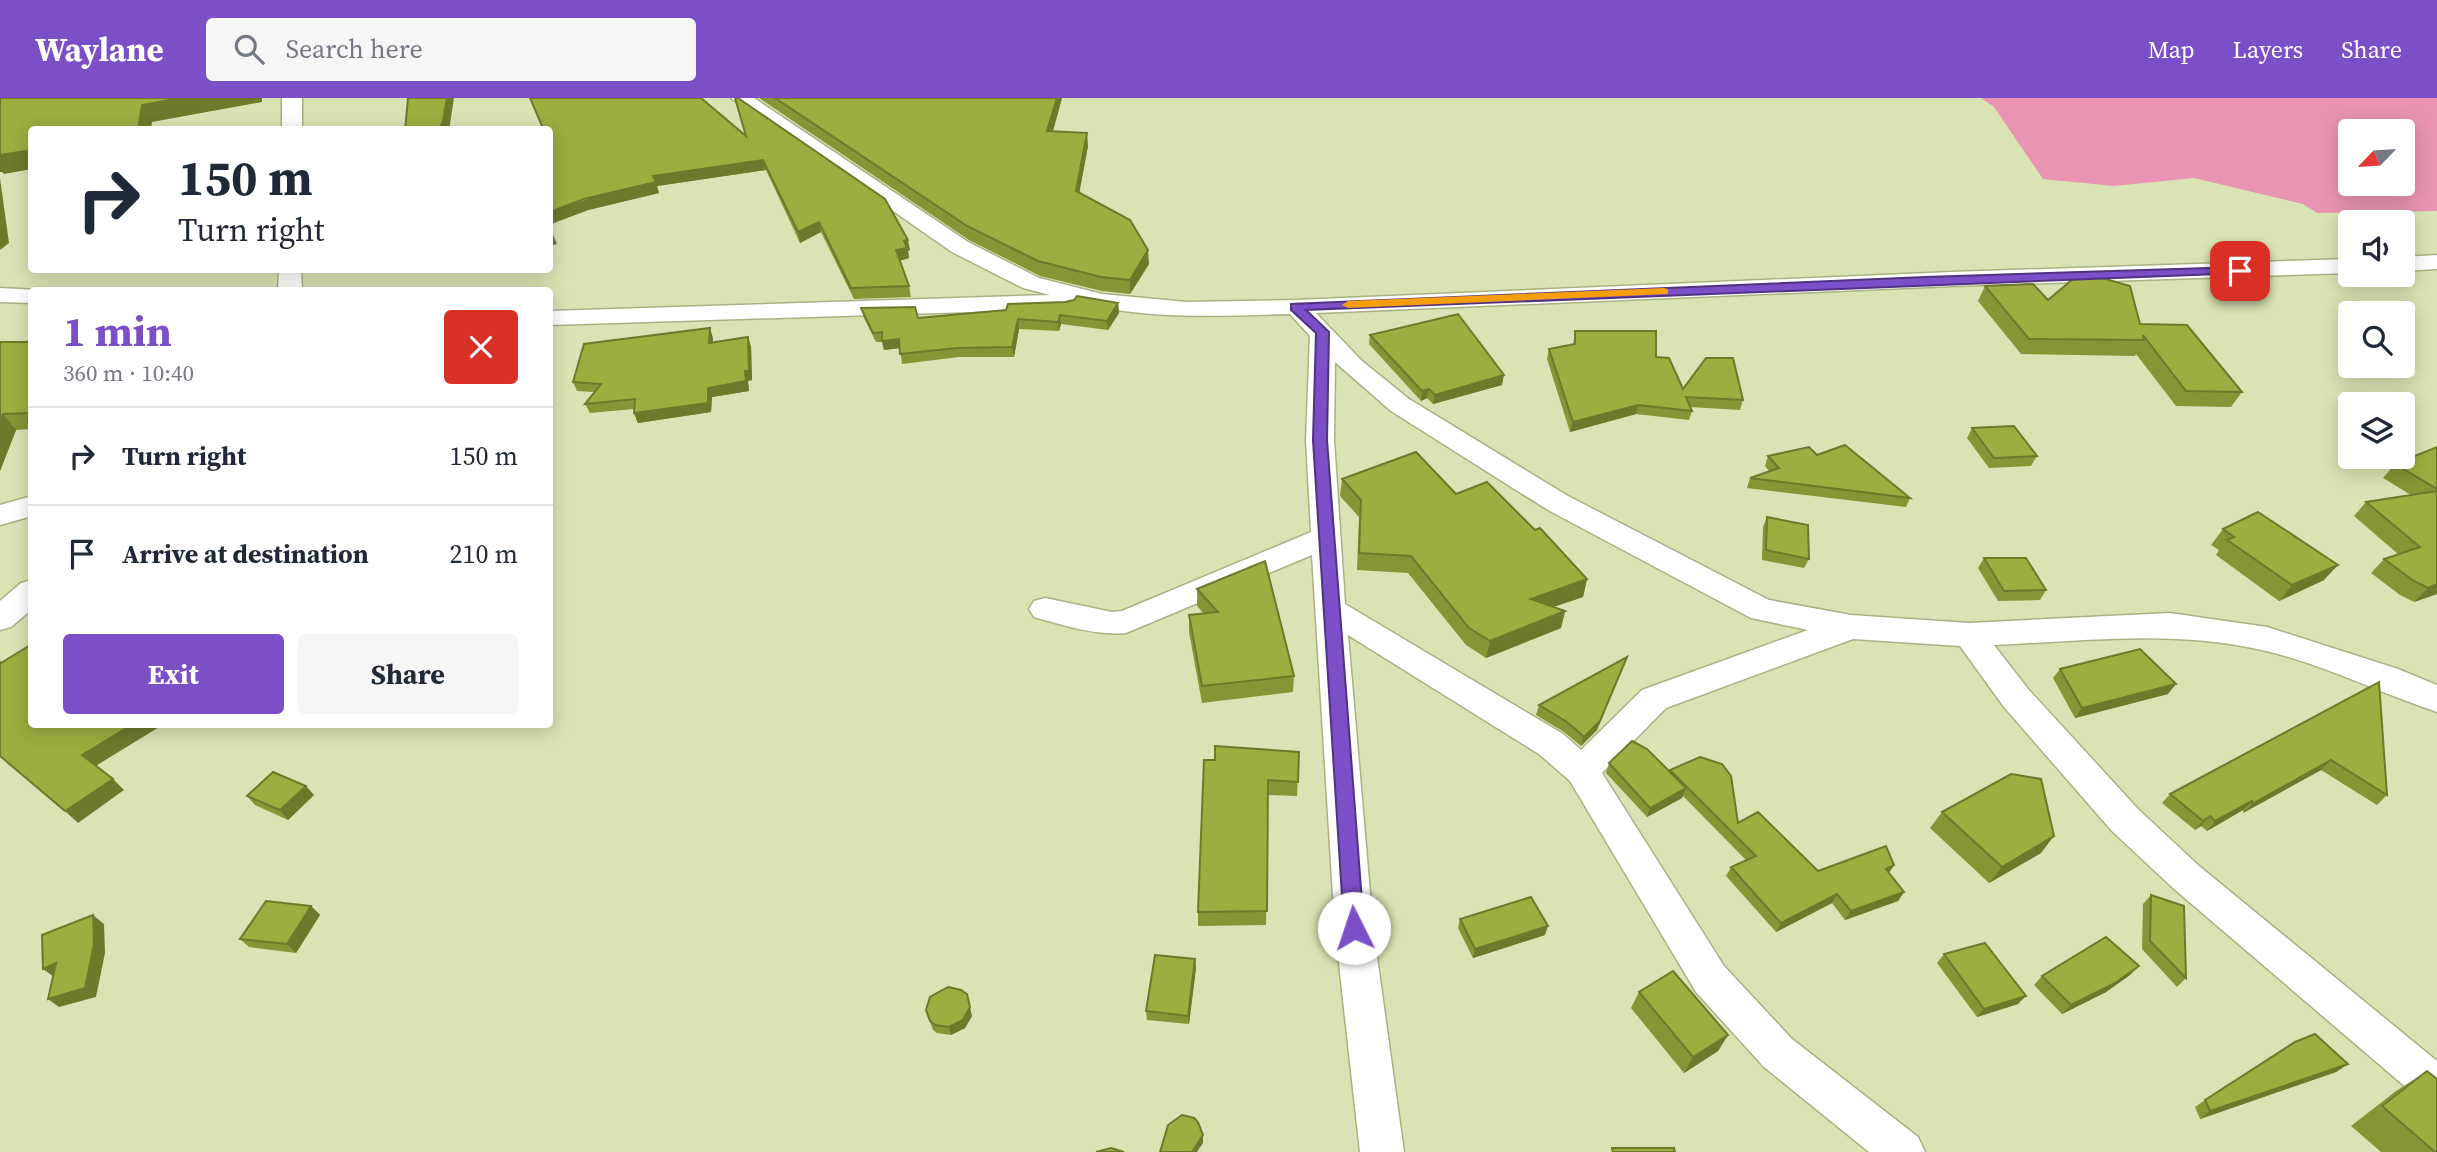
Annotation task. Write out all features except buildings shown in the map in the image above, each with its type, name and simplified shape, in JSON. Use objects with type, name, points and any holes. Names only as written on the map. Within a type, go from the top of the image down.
[{"type":"street","points":[[292,98],[292,126]]},
{"type":"street","points":[[741,98],[960,247],[1031,283],[1102,301]]},
{"type":"street","points":[[2415,263],[2437,262]]},
{"type":"street","points":[[553,318],[1102,301],[1187,309],[1296,307],[2338,266]]},
{"type":"street","points":[[0,295],[28,296]]},
{"type":"street","points":[[1296,307],[1353,366],[1400,405],[1558,503],[1762,610],[1851,627],[1969,635],[2170,625],[2267,639],[2386,678],[2437,699]]},
{"type":"street","points":[[1323,332],[1320,440],[1331,609],[1354,928],[1382,1152]]},
{"type":"street","points":[[0,515],[28,507]]},
{"type":"street","points":[[1045,609],[1112,623],[1126,622],[1326,537]]},
{"type":"street","points":[[0,619],[28,594]]},
{"type":"street","points":[[1331,609],[1550,744],[1582,771],[1710,979],[1778,1053],[1903,1152]]},
{"type":"street","points":[[1582,771],[1654,699],[1851,627]]},
{"type":"street","points":[[1969,635],[2016,698],[2125,820],[2186,877],[2437,1087]]},
{"type":"shaded area","points":[[1981,98],[2437,98],[2437,211],[2338,210],[2338,213],[2317,213],[2303,204],[2194,178],[2114,186],[2043,179],[1994,107]]},
{"type":"slow traffic","points":[[1348,305],[1664,291]]},
{"type":"route","points":[[1354,928],[1320,440],[1323,332],[1296,307],[1925,280],[2240,271]]}]
